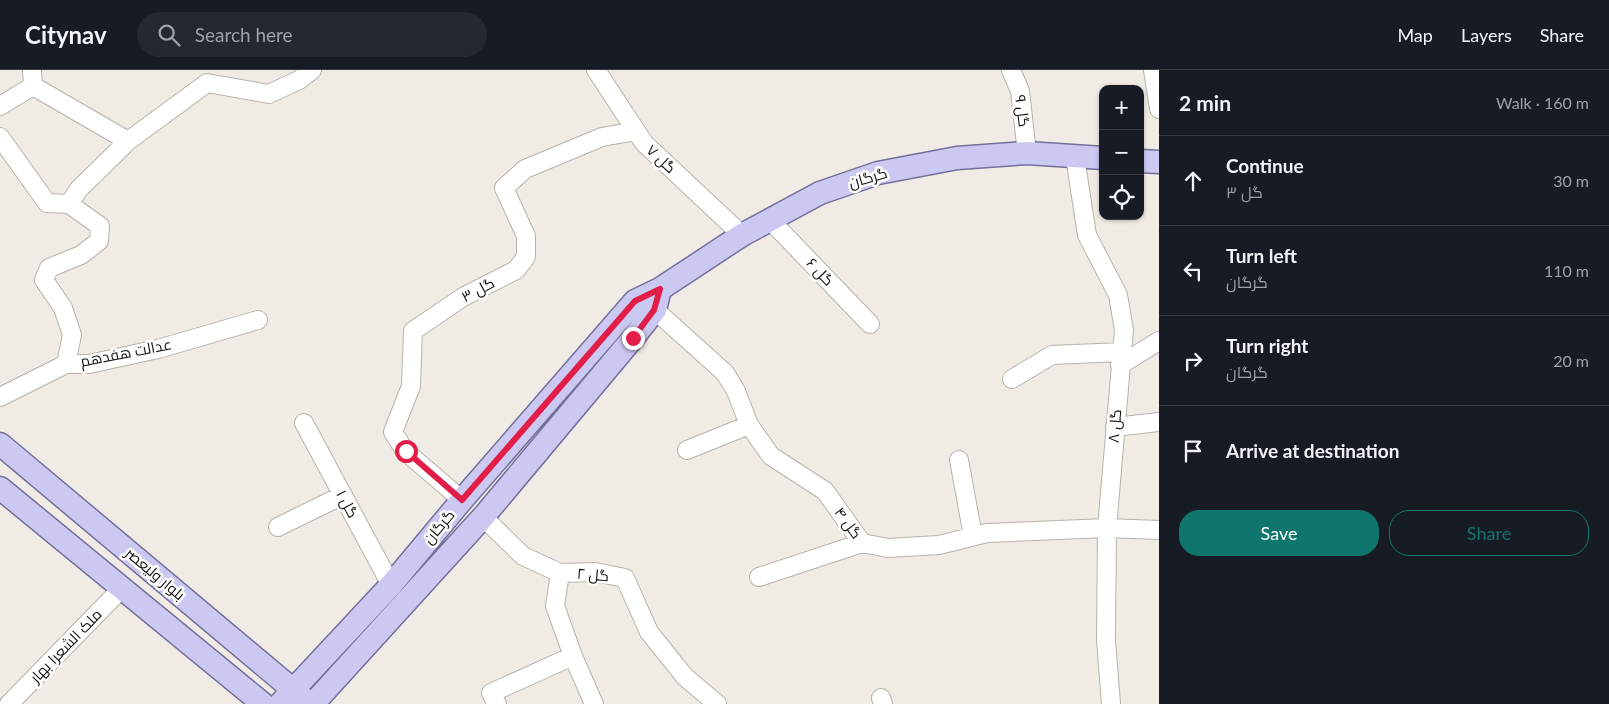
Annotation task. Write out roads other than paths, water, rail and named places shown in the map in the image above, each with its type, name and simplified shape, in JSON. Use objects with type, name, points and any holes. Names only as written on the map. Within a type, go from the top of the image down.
[{"type":"main road","name":"گرگان","points":[[312,704],[483,517],[657,300],[742,235],[820,193],[878,173],[958,158],[1027,153],[1099,158]]},
{"type":"main road","points":[[1144,161],[1159,162]]},
{"type":"main road","name":"گرگان","points":[[287,697],[391,585],[462,500],[635,301],[657,300]]},
{"type":"main road","name":"بلوار ولیعصر","points":[[0,444],[287,697],[312,704]]},
{"type":"main road","points":[[0,488],[263,704]]},
{"type":"street","name":"گل ۷","points":[[596,70],[644,144],[742,235]]},
{"type":"street","name":"گل ۹","points":[[1011,70],[1020,91],[1027,153]]},
{"type":"street","points":[[1153,70],[1159,109]]},
{"type":"street","points":[[68,204],[79,189],[128,141],[207,83],[270,94],[301,73]]},
{"type":"street","points":[[0,106],[33,78],[128,141]]},
{"type":"street","name":"گل ۳","points":[[462,500],[406,451],[393,432],[411,386],[413,331],[463,297],[516,270],[526,257],[526,236],[504,188],[525,168],[602,137],[636,131]]},
{"type":"street","points":[[0,137],[48,203],[68,204],[100,226],[100,241],[81,255],[49,268],[44,280],[63,308],[72,336],[66,364]]},
{"type":"street","name":"گل ۸","points":[[1075,156],[1087,235],[1118,294],[1124,330],[1106,528],[1106,640],[1111,704]]},
{"type":"street","name":"گل ۶","points":[[770,220],[870,324]]},
{"type":"street","name":"گل ۴","points":[[657,300],[725,373],[736,391],[749,425],[771,456],[825,491],[862,543],[888,548],[939,545],[987,533],[1106,528],[1159,530]]},
{"type":"street","name":"عدالت هفدهم","points":[[0,397],[66,364],[90,364],[158,349],[258,320]]},
{"type":"street","points":[[1012,379],[1052,355],[1121,359],[1159,341]]},
{"type":"street","points":[[1115,427],[1159,422]]},
{"type":"street","name":"گل ۱","points":[[304,424],[391,585]]},
{"type":"street","points":[[688,450],[749,425]]},
{"type":"street","points":[[959,460],[973,536]]},
{"type":"street","points":[[278,527],[343,495]]},
{"type":"street","name":"گل ۲","points":[[483,517],[523,556],[560,573],[595,572],[625,578],[649,632],[685,677],[717,704]]},
{"type":"street","points":[[759,577],[862,543]]},
{"type":"street","points":[[560,573],[555,606],[573,656],[594,704]]},
{"type":"street","name":"ملک الشعرا بهار","points":[[9,704],[122,588]]},
{"type":"street","points":[[497,704],[491,693],[573,656]]}]
